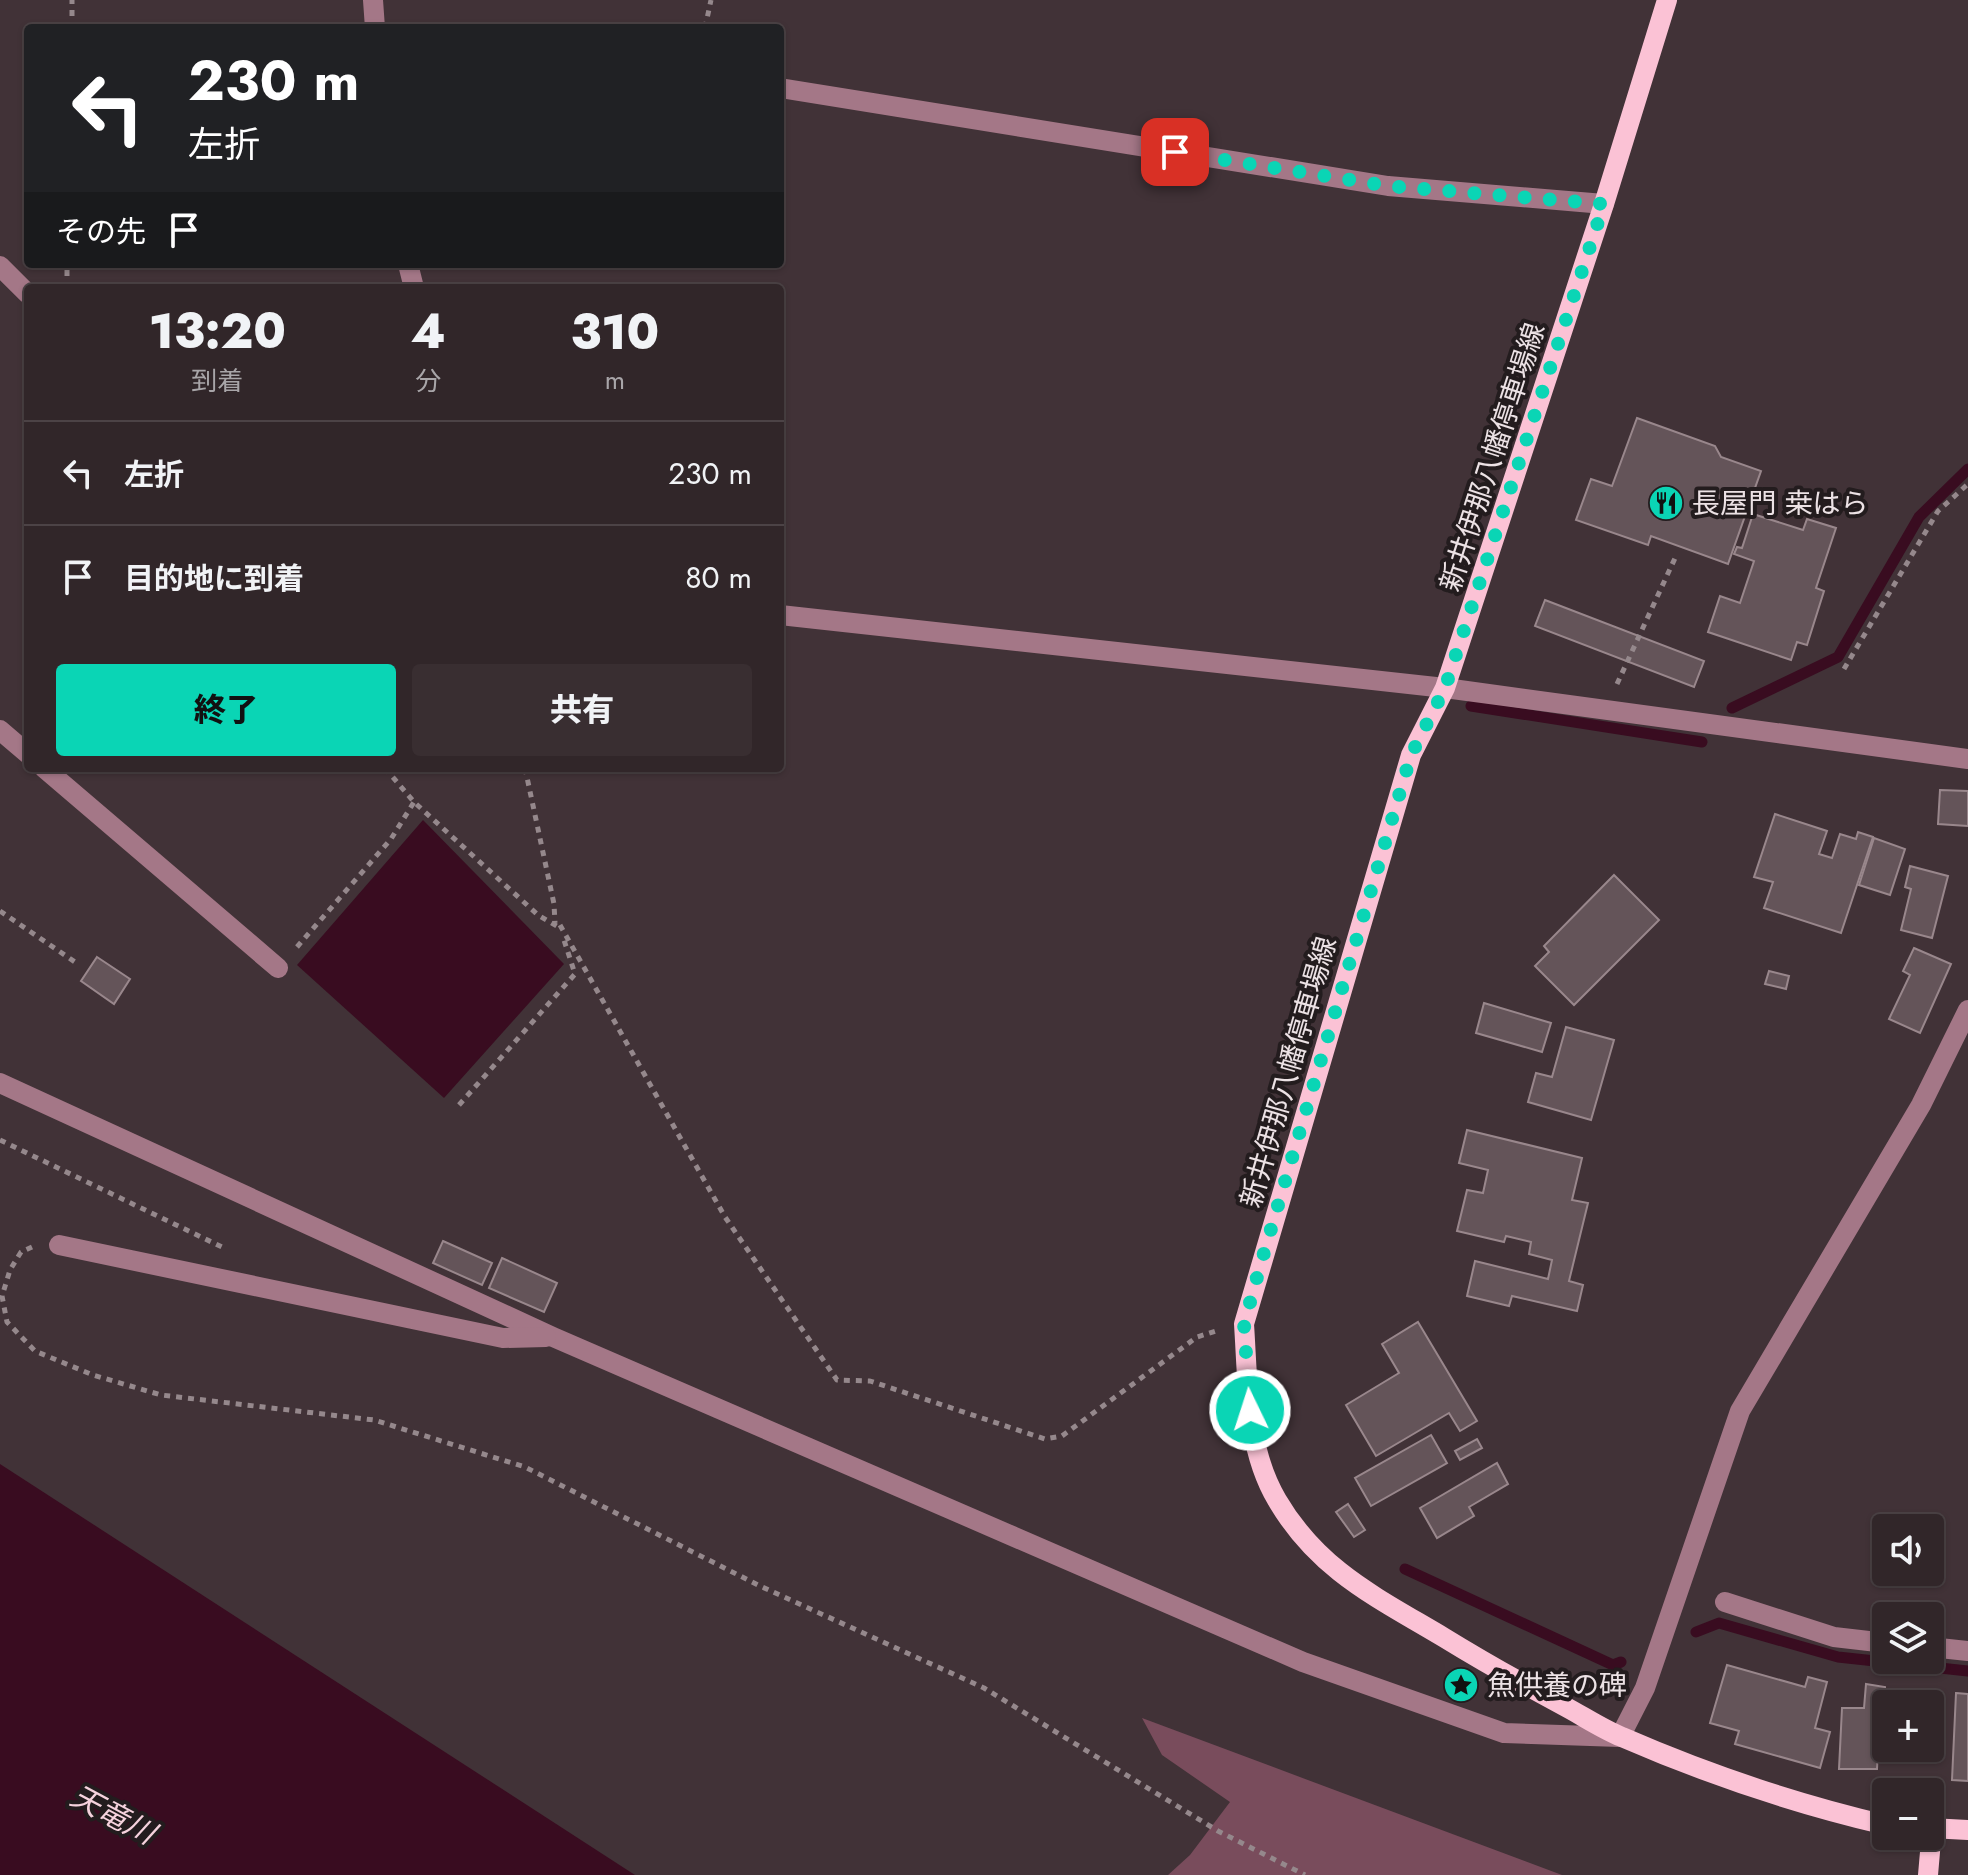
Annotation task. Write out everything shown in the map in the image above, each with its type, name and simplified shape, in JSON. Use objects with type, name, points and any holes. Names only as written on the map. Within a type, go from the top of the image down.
[{"type":"main road","name":"新井伊那八幡停車場線","points":[[1667,0],[1604,204],[1445,688],[1411,755],[1244,1324],[1250,1410],[1259,1460],[1276,1499],[1300,1533],[1327,1563],[1353,1584],[1497,1670],[1620,1737],[1773,1794],[1872,1821]]},
{"type":"main road","points":[[1944,1829],[1968,1830]]},
{"type":"main road","points":[[1928,1875],[1930,1850]]},
{"type":"street","points":[[373,0],[375,24]]},
{"type":"street","points":[[784,89],[1388,186],[1604,204]]},
{"type":"street","points":[[0,266],[24,290]]},
{"type":"street","points":[[784,615],[1445,688],[1968,759]]},
{"type":"street","points":[[49,772],[278,968]]},
{"type":"street","points":[[0,1083],[553,1337],[1303,1662],[1504,1733],[1620,1737],[1645,1688],[1740,1411],[1921,1105],[1968,1010]]},
{"type":"street","points":[[59,1245],[503,1338],[553,1337]]},
{"type":"street","points":[[1725,1602],[1834,1637],[1872,1641]]},
{"type":"street","points":[[1944,1648],[1968,1651]]},
{"type":"path","points":[[72,0],[72,24]]},
{"type":"path","points":[[706,24],[711,0]]},
{"type":"path","points":[[1844,669],[1938,511],[1968,484]]},
{"type":"path","points":[[1605,711],[1676,556]]},
{"type":"path","points":[[388,772],[414,802],[538,915],[558,924],[725,1217],[837,1380],[870,1381],[1045,1439],[1062,1436],[1197,1337],[1244,1324]]},
{"type":"path","points":[[459,1105],[575,974],[558,924],[526,772]]},
{"type":"path","points":[[278,968],[391,839],[414,802]]},
{"type":"path","points":[[0,911],[75,962]]},
{"type":"path","points":[[0,1140],[227,1249]]},
{"type":"path","points":[[59,1245],[42,1242],[21,1252],[10,1270],[2,1296],[7,1322],[35,1351],[93,1375],[161,1395],[374,1420],[525,1467],[760,1586],[984,1688],[1218,1831],[1305,1875]]},
{"type":"shaded area","points":[[1142,1718],[1562,1875],[1168,1875],[1190,1855],[1230,1802],[1162,1755]]},
{"type":"water","points":[[423,820],[564,964],[444,1098],[297,965]]},
{"type":"water","name":"天竜川","points":[[0,1464],[635,1875],[0,1875]]},
{"type":"building","name":"長屋門 桒はら","points":[[1637,418],[1715,446],[1721,457],[1761,471],[1728,564],[1651,536],[1648,545],[1576,520],[1591,479],[1612,486]]},
{"type":"building","points":[[1753,514],[1803,530],[1807,519],[1836,528],[1816,588],[1824,591],[1807,645],[1797,642],[1791,660],[1708,632],[1720,596],[1740,603],[1754,561],[1734,554],[1737,547],[1742,548]]},
{"type":"building","points":[[1545,600],[1704,661],[1694,687],[1535,626]]},
{"type":"building","points":[[1940,790],[1968,791],[1968,826],[1938,824]]},
{"type":"building","points":[[1775,814],[1827,831],[1819,854],[1832,858],[1840,834],[1856,839],[1858,832],[1873,837],[1841,933],[1764,908],[1773,882],[1754,877]]},
{"type":"building","points":[[1874,838],[1905,849],[1890,895],[1859,885]]},
{"type":"building","points":[[1910,866],[1948,876],[1932,938],[1901,930],[1911,889],[1905,887]]},
{"type":"building","points":[[1614,875],[1659,920],[1574,1005],[1535,966],[1549,952],[1544,946]]},
{"type":"building","points":[[1914,948],[1951,964],[1920,1033],[1889,1019],[1910,975],[1903,971]]},
{"type":"building","points":[[97,957],[130,979],[114,1004],[81,981]]},
{"type":"building","points":[[1769,971],[1789,976],[1786,989],[1765,984]]},
{"type":"building","points":[[1484,1003],[1551,1023],[1542,1052],[1476,1033]]},
{"type":"building","points":[[1566,1027],[1614,1040],[1591,1120],[1528,1102],[1536,1073],[1552,1077]]},
{"type":"building","points":[[1467,1130],[1582,1158],[1572,1200],[1588,1203],[1569,1281],[1583,1285],[1577,1311],[1512,1296],[1509,1306],[1467,1296],[1475,1261],[1548,1279],[1552,1260],[1529,1254],[1531,1242],[1506,1236],[1504,1242],[1457,1231],[1467,1190],[1483,1193],[1488,1170],[1459,1163]]},
{"type":"building","points":[[443,1241],[492,1263],[482,1285],[433,1263]]},
{"type":"building","points":[[502,1258],[557,1283],[544,1312],[489,1288]]},
{"type":"building","points":[[1418,1322],[1477,1421],[1460,1431],[1449,1413],[1376,1456],[1346,1405],[1399,1373],[1382,1344]]},
{"type":"building","points":[[1431,1435],[1447,1463],[1371,1506],[1355,1478]]},
{"type":"building","points":[[1477,1439],[1482,1448],[1460,1460],[1455,1451]]},
{"type":"building","points":[[1497,1463],[1508,1484],[1469,1507],[1474,1516],[1437,1538],[1420,1508]]},
{"type":"building","points":[[1348,1504],[1365,1530],[1354,1537],[1336,1512]]},
{"type":"building","points":[[1727,1665],[1805,1687],[1808,1677],[1827,1682],[1815,1728],[1830,1732],[1820,1768],[1735,1744],[1739,1731],[1710,1723]]},
{"type":"building","points":[[1866,1684],[1885,1687],[1885,1690],[1872,1690],[1872,1762],[1877,1762],[1877,1769],[1839,1769],[1842,1708],[1864,1708]]},
{"type":"building","points":[[1956,1693],[1968,1694],[1968,1781],[1952,1780]]},
{"type":"waterway","points":[[1732,708],[1838,657],[1919,517],[1968,469]]},
{"type":"waterway","points":[[1471,706],[1702,742]]},
{"type":"waterway","points":[[1405,1569],[1613,1665],[1621,1662]]},
{"type":"waterway","points":[[1696,1632],[1719,1623],[1838,1657],[1968,1671]]},
{"type":"place","name":"長屋門 桒はら","points":[[1666,503]]},
{"type":"place","name":"魚供養の碑","points":[[1461,1685]]},
{"type":"route","points":[[1175,152],[1388,186],[1604,204],[1445,688],[1411,755],[1261,1263],[1244,1324],[1250,1410]]}]
